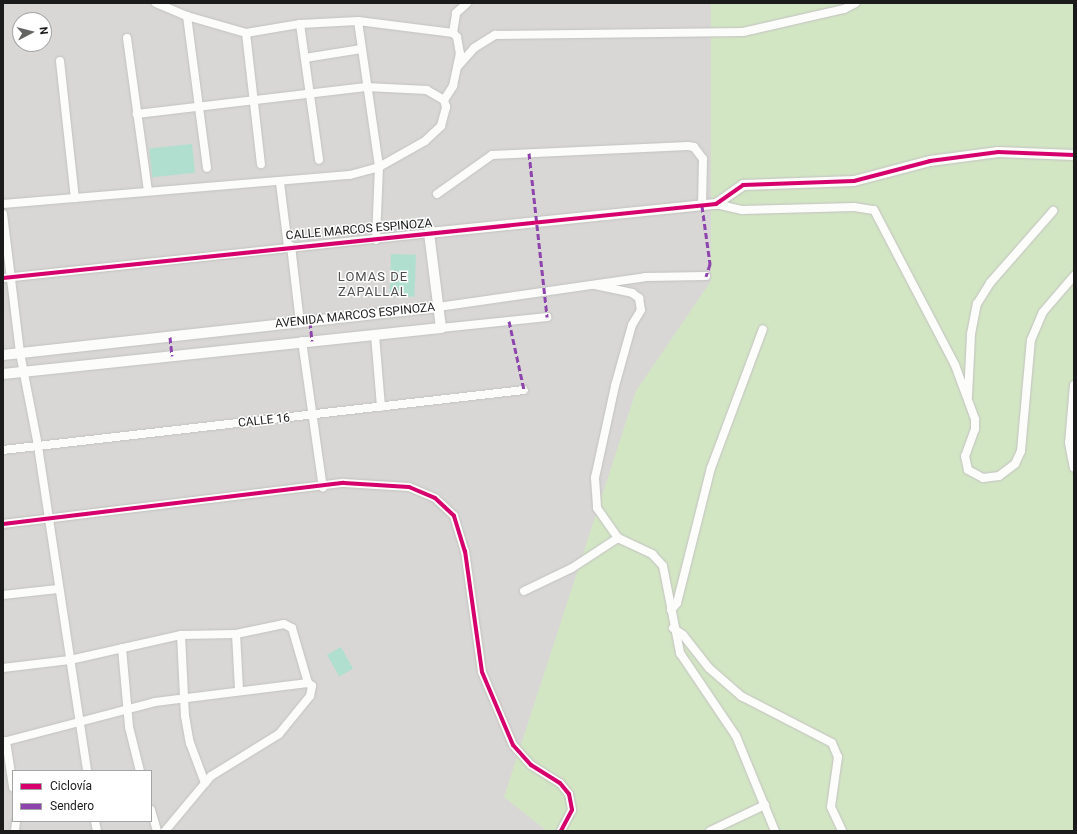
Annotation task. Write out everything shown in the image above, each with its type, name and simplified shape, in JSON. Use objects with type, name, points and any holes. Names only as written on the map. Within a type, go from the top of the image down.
[{"type":"street","points":[[156,3],[186,16],[246,33],[300,24],[358,21],[453,33]]},
{"type":"street","points":[[3,204],[148,191],[322,180],[379,167],[436,133],[444,117],[444,100],[453,86],[458,66],[460,46],[453,33],[456,13],[467,3]]},
{"type":"street","points":[[458,66],[478,44],[495,35],[743,32],[844,10],[856,3]]},
{"type":"street","points":[[186,16],[206,168]]},
{"type":"street","points":[[358,21],[366,87],[379,167],[376,240]]},
{"type":"street","points":[[300,24],[320,160]]},
{"type":"street","points":[[246,33],[261,164]]},
{"type":"street","points":[[127,38],[148,191]]},
{"type":"street","points":[[305,58],[362,49]]},
{"type":"street","points":[[60,61],[75,198]]},
{"type":"street","points":[[137,114],[366,87],[427,90],[444,100]]},
{"type":"street","points":[[437,194],[492,155],[688,146],[694,147],[703,159],[702,206]]},
{"type":"street","points":[[716,204],[743,185],[760,182],[854,181],[930,161],[998,152],[1074,155]]},
{"type":"street","points":[[280,183],[300,322]]},
{"type":"street","points":[[716,204],[742,210],[854,206],[874,210],[955,365],[968,398],[975,428],[965,456],[968,470],[983,478],[999,476],[1015,464],[1021,451],[1031,340],[1043,312],[1074,276]]},
{"type":"street","name":"CALLE MARCOS ESPINOZA","points":[[6,277],[289,246],[376,240],[429,233],[716,204]]},
{"type":"street","points":[[968,398],[971,334],[977,304],[990,283],[1053,211]]},
{"type":"street","points":[[3,214],[6,277],[38,446],[58,589],[81,724],[87,770]]},
{"type":"street","points":[[429,233],[441,328]]},
{"type":"street","name":"AVENIDA MARCOS ESPINOZA","points":[[3,355],[438,307],[645,277],[706,276]]},
{"type":"street","points":[[595,285],[632,293],[641,303],[615,386],[595,478],[597,508],[618,538],[660,562],[666,575],[673,628],[692,675],[741,747],[775,831]]},
{"type":"street","name":"AVENIDA MARCOS ESPINOZA","points":[[3,374],[302,341],[547,317]]},
{"type":"street","points":[[671,610],[677,603],[711,468],[763,329]]},
{"type":"street","points":[[375,335],[381,407]]},
{"type":"street","points":[[302,341],[323,488]]},
{"type":"street","points":[[1074,385],[1069,443],[1074,468]]},
{"type":"street","name":"CALLE 16","points":[[3,450],[524,390]]},
{"type":"street","points":[[3,524],[374,483],[409,487],[436,498],[454,516],[465,551],[482,672],[513,745],[531,765],[560,783],[569,794],[572,810],[561,831]]},
{"type":"street","points":[[524,591],[572,568],[618,538]]},
{"type":"street","points":[[3,595],[58,589]]},
{"type":"street","points":[[3,668],[70,660],[181,635],[236,634],[284,624],[292,628],[308,683],[313,691],[279,734],[235,758],[205,783],[165,831]]},
{"type":"street","points":[[673,628],[684,635],[709,668],[741,696],[832,743],[838,757],[831,807],[842,831]]},
{"type":"street","points":[[236,634],[239,689]]},
{"type":"street","points":[[181,635],[182,698],[190,743],[205,783]]},
{"type":"street","points":[[122,648],[129,708],[129,727],[140,770]]},
{"type":"street","points":[[12,781],[5,741],[81,724],[129,708],[239,689],[308,683]]},
{"type":"street","points":[[710,831],[765,805]]},
{"type":"street","points":[[152,814],[157,831]]},
{"type":"shaded area","points":[[3,3],[1074,3],[882,831],[3,831]]},
{"type":"green space","points":[[711,3],[1074,3],[1074,831],[547,831],[504,797],[636,391],[711,281]]},
{"type":"green space","points":[[192,144],[195,173],[152,177],[149,148]]},
{"type":"green space","points":[[391,254],[416,255],[415,297],[390,296]]},
{"type":"green space","points":[[341,647],[353,669],[339,677],[327,655]]},
{"type":"marked path","points":[[529,153],[547,317]]},
{"type":"marked path","points":[[702,206],[710,264],[706,276]]},
{"type":"marked path","points":[[509,321],[524,390]]},
{"type":"marked path","points":[[310,322],[312,341]]},
{"type":"marked path","points":[[170,337],[172,356]]},
{"type":"cycle path","points":[[3,278],[716,204],[743,185],[854,181],[930,161],[998,152],[1074,155]]},
{"type":"cycle path","points":[[3,524],[344,483],[409,487],[435,498],[454,516],[465,551],[482,672],[513,745],[531,765],[560,783],[569,794],[572,810],[561,831]]},
{"type":"district","name":"LOMAS DE ZAPALLAL","points":[[373,286]]}]
